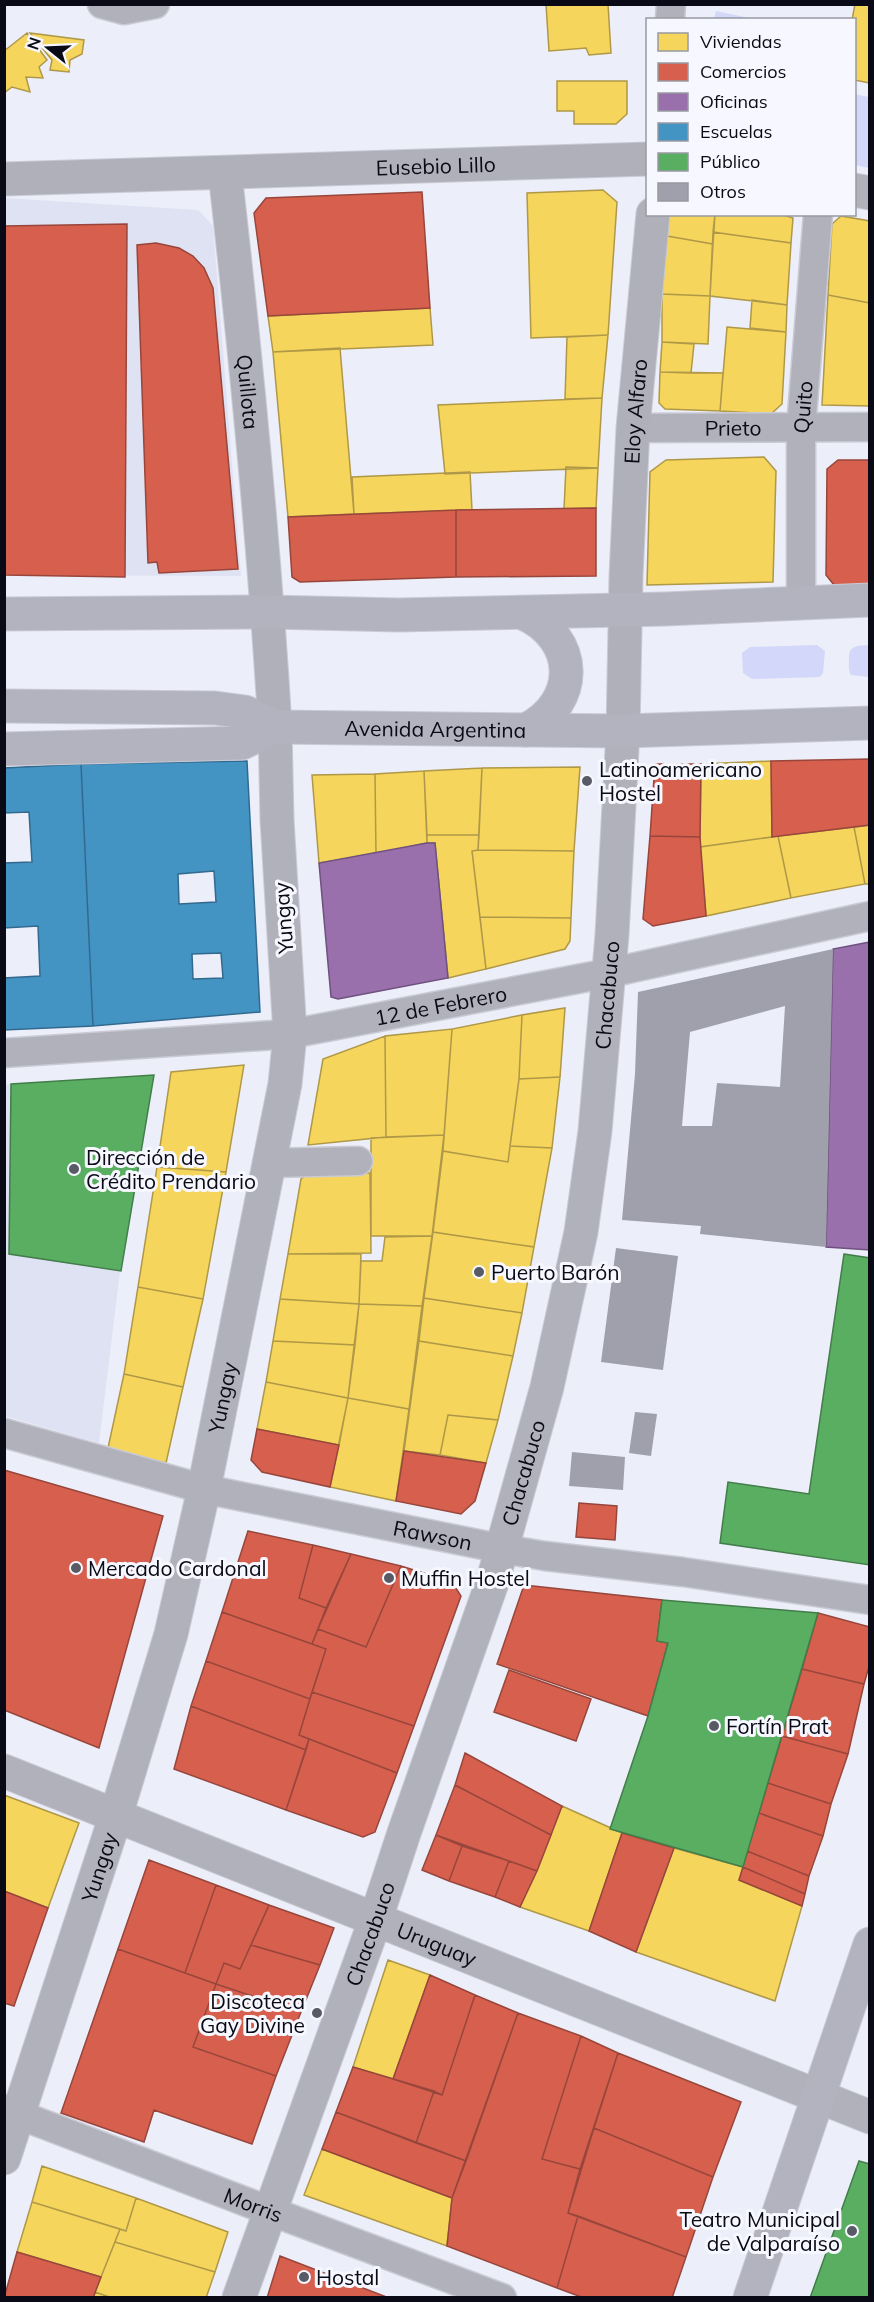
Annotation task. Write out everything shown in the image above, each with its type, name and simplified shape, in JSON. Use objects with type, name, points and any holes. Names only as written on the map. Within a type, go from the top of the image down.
[{"type":"main road","name":"Eusebio Lillo","points":[[4,179],[646,159]]},
{"type":"main road","name":"Quillota","points":[[225,173],[240,306],[268,612]]},
{"type":"main road","name":"Eloy Alfaro","points":[[626,610],[633,428],[653,216]]},
{"type":"main road","points":[[4,614],[523,613],[870,600]]},
{"type":"main road","name":"Chacabuco","points":[[623,731],[626,610]]},
{"type":"main road","name":"Yungay","points":[[268,612],[275,727]]},
{"type":"main road","points":[[523,613],[548,627],[563,651],[566,665],[566,680],[557,705],[543,719],[526,730]]},
{"type":"main road","points":[[4,706],[215,708],[245,712],[275,727]]},
{"type":"main road","name":"Avenida Argentina","points":[[4,749],[242,743],[275,727],[623,731],[870,723]]},
{"type":"main road","points":[[750,2298],[870,1944]]},
{"type":"street","points":[[102,4],[124,10],[155,4]]},
{"type":"street","name":"Quito","points":[[801,601],[801,428],[818,216]]},
{"type":"street","name":"Prieto","points":[[633,428],[870,427]]},
{"type":"street","name":"Yungay","points":[[4,2158],[12,2112],[116,1815],[171,1634],[204,1489],[285,1084],[290,1034],[277,820],[275,727]]},
{"type":"street","name":"Chacabuco","points":[[239,2298],[376,1918],[503,1549],[547,1387],[581,1232],[595,1131],[609,974],[623,731]]},
{"type":"street","name":"12 de Febrero","points":[[4,1053],[290,1034],[609,974],[870,916]]},
{"type":"street","points":[[270,1163],[358,1161]]},
{"type":"street","name":"Rawson","points":[[4,1432],[204,1489],[503,1549],[683,1572],[870,1600]]},
{"type":"street","name":"Uruguay","points":[[4,1772],[376,1918],[870,2117]]},
{"type":"street","name":"Morris","points":[[12,2112],[502,2298]]},
{"type":"shaded area","points":[[716,11],[749,18],[714,18]]},
{"type":"shaded area","points":[[856,94],[869,97],[869,168],[856,165]]},
{"type":"shaded area","points":[[4,198],[198,210],[213,226],[241,576],[5,575]]},
{"type":"shaded area","points":[[817,645],[825,651],[823,673],[820,677],[752,679],[743,673],[742,653],[750,647]]},
{"type":"shaded area","points":[[869,645],[869,677],[851,675],[849,671],[850,651],[854,647]]},
{"type":"shaded area","points":[[11,1084],[120,1271],[99,1443],[5,1416],[4,1085]]},
{"type":"building: Viviendas","points":[[546,4],[608,4],[611,53],[589,55],[586,48],[549,51]]},
{"type":"building: Viviendas","points":[[855,4],[870,4],[870,83],[856,80],[856,18],[852,18]]},
{"type":"building: Viviendas","points":[[27,33],[47,60],[39,67],[43,78],[26,77],[30,92],[12,87],[4,93],[4,51]]},
{"type":"building: Viviendas","points":[[30,33],[84,40],[82,54],[70,60],[69,72],[50,70],[52,60]]},
{"type":"building: Viviendas","points":[[557,81],[627,81],[627,114],[616,124],[574,124],[574,111],[557,111]]},
{"type":"building: Viviendas","points":[[603,190],[617,202],[608,335],[531,338],[527,193]]},
{"type":"building: Viviendas","points":[[669,216],[715,216],[713,244],[667,236]]},
{"type":"building: Viviendas","points":[[715,216],[786,216],[793,218],[791,243],[713,232]]},
{"type":"building: Viviendas","points":[[841,216],[870,221],[870,303],[828,295],[832,224]]},
{"type":"building: Viviendas","points":[[713,232],[791,243],[787,305],[710,296]]},
{"type":"building: Viviendas","points":[[667,236],[713,244],[710,296],[662,294]]},
{"type":"building: Viviendas","points":[[662,294],[710,296],[708,344],[662,342]]},
{"type":"building: Viviendas","points":[[828,295],[870,303],[870,406],[822,405]]},
{"type":"building: Viviendas","points":[[752,300],[787,305],[786,332],[750,328]]},
{"type":"building: Viviendas","points":[[430,308],[433,345],[273,352],[268,316]]},
{"type":"building: Viviendas","points":[[727,327],[786,332],[782,404],[771,414],[720,411]]},
{"type":"building: Viviendas","points":[[608,335],[602,398],[565,399],[567,337]]},
{"type":"building: Viviendas","points":[[662,342],[694,344],[691,373],[660,372]]},
{"type":"building: Viviendas","points":[[340,348],[354,514],[288,517],[273,352]]},
{"type":"building: Viviendas","points":[[660,372],[723,373],[720,411],[665,409],[659,403]]},
{"type":"building: Viviendas","points":[[602,398],[598,468],[445,474],[438,405]]},
{"type":"building: Viviendas","points":[[764,457],[776,471],[773,582],[647,585],[650,472],[666,460]]},
{"type":"building: Viviendas","points":[[566,467],[598,468],[596,508],[564,509]]},
{"type":"building: Viviendas","points":[[470,472],[472,510],[354,514],[352,477]]},
{"type":"building: Viviendas","points":[[771,761],[772,837],[700,847],[701,764]]},
{"type":"building: Viviendas","points":[[580,767],[574,851],[478,850],[482,768]]},
{"type":"building: Viviendas","points":[[482,768],[479,835],[427,835],[424,771]]},
{"type":"building: Viviendas","points":[[424,771],[427,843],[376,854],[375,774]]},
{"type":"building: Viviendas","points":[[375,774],[376,854],[319,863],[312,775]]},
{"type":"building: Viviendas","points":[[870,825],[870,884],[865,884],[854,827]]},
{"type":"building: Viviendas","points":[[854,827],[865,884],[791,898],[778,836]]},
{"type":"building: Viviendas","points":[[427,835],[479,835],[478,850],[472,851],[486,969],[448,978],[435,843],[427,843]]},
{"type":"building: Viviendas","points":[[778,836],[791,898],[706,916],[700,847]]},
{"type":"building: Viviendas","points":[[472,851],[574,851],[571,918],[480,917]]},
{"type":"building: Viviendas","points":[[480,917],[571,918],[570,941],[565,949],[486,969]]},
{"type":"building: Viviendas","points":[[565,1008],[560,1077],[519,1079],[522,1015]]},
{"type":"building: Viviendas","points":[[522,1015],[519,1079],[508,1162],[443,1151],[452,1029]]},
{"type":"building: Viviendas","points":[[452,1029],[444,1135],[386,1137],[385,1036]]},
{"type":"building: Viviendas","points":[[385,1036],[386,1137],[308,1145],[323,1059]]},
{"type":"building: Viviendas","points":[[244,1065],[226,1172],[157,1167],[171,1072]]},
{"type":"building: Viviendas","points":[[560,1077],[552,1148],[510,1146],[519,1079]]},
{"type":"building: Viviendas","points":[[444,1135],[432,1236],[371,1236],[371,1138]]},
{"type":"building: Viviendas","points":[[510,1146],[552,1148],[534,1247],[433,1232],[443,1151],[508,1162]]},
{"type":"building: Viviendas","points":[[157,1167],[226,1172],[203,1299],[138,1287]]},
{"type":"building: Viviendas","points":[[308,1173],[370,1173],[371,1253],[288,1254],[301,1179]]},
{"type":"building: Viviendas","name":"Puerto Barón","points":[[433,1232],[534,1247],[522,1313],[424,1298]]},
{"type":"building: Viviendas","points":[[432,1236],[422,1306],[359,1304],[361,1261],[382,1261],[385,1237]]},
{"type":"building: Viviendas","points":[[288,1254],[361,1254],[359,1304],[280,1299]]},
{"type":"building: Viviendas","points":[[138,1287],[203,1299],[183,1387],[124,1374]]},
{"type":"building: Viviendas","points":[[424,1298],[522,1313],[513,1356],[419,1341]]},
{"type":"building: Viviendas","points":[[280,1299],[359,1304],[355,1345],[273,1341]]},
{"type":"building: Viviendas","points":[[359,1304],[422,1306],[409,1409],[348,1398]]},
{"type":"building: Viviendas","points":[[273,1341],[355,1345],[348,1398],[266,1382]]},
{"type":"building: Viviendas","points":[[419,1341],[513,1356],[498,1420],[448,1415],[440,1455],[404,1451]]},
{"type":"building: Viviendas","points":[[124,1374],[183,1387],[166,1463],[108,1448]]},
{"type":"building: Viviendas","points":[[266,1382],[348,1398],[339,1445],[257,1429]]},
{"type":"building: Viviendas","points":[[348,1398],[409,1409],[396,1501],[330,1487]]},
{"type":"building: Viviendas","points":[[448,1415],[498,1420],[486,1463],[440,1455]]},
{"type":"building: Viviendas","points":[[4,1795],[79,1823],[48,1908],[4,1891]]},
{"type":"building: Viviendas","points":[[562,1806],[622,1833],[589,1931],[520,1907]]},
{"type":"building: Viviendas","points":[[674,1848],[743,1867],[739,1880],[802,1906],[775,2001],[636,1952]]},
{"type":"building: Viviendas","points":[[388,1960],[430,1975],[393,2079],[353,2067]]},
{"type":"building: Viviendas","points":[[322,2149],[452,2198],[447,2246],[304,2195]]},
{"type":"building: Viviendas","points":[[42,2166],[136,2198],[126,2231],[32,2202]]},
{"type":"building: Viviendas","points":[[136,2198],[228,2232],[215,2272],[115,2242],[120,2229],[126,2231]]},
{"type":"building: Viviendas","points":[[32,2202],[120,2229],[101,2277],[17,2252]]},
{"type":"building: Viviendas","points":[[115,2242],[215,2272],[206,2298],[112,2298],[95,2292]]},
{"type":"building: Viviendas","points":[[95,2292],[112,2298],[93,2298]]},
{"type":"building: Comercios","points":[[422,192],[430,308],[268,316],[254,213],[266,198]]},
{"type":"building: Comercios","points":[[127,224],[125,577],[4,575],[4,226]]},
{"type":"building: Comercios","points":[[156,243],[179,248],[193,256],[204,268],[213,288],[238,569],[159,573],[157,562],[148,563],[137,245]]},
{"type":"building: Comercios","points":[[838,460],[870,460],[870,585],[834,585],[826,575],[827,469]]},
{"type":"building: Comercios","points":[[596,508],[596,576],[456,577],[456,510]]},
{"type":"building: Comercios","points":[[456,510],[456,577],[300,582],[292,577],[288,517]]},
{"type":"building: Comercios","points":[[870,759],[870,825],[772,837],[771,761]]},
{"type":"building: Comercios","points":[[655,764],[701,764],[700,837],[650,836]]},
{"type":"building: Comercios","points":[[650,836],[700,837],[706,916],[653,926],[643,919]]},
{"type":"building: Comercios","points":[[257,1429],[339,1445],[330,1487],[262,1472],[251,1460]]},
{"type":"building: Comercios","points":[[404,1451],[486,1463],[475,1501],[461,1514],[396,1501]]},
{"type":"building: Comercios","name":"Mercado Cardonal","points":[[4,1470],[163,1516],[99,1748],[4,1710]]},
{"type":"building: Comercios","points":[[579,1503],[617,1506],[615,1540],[576,1537]]},
{"type":"building: Comercios","points":[[248,1531],[313,1545],[299,1598],[326,1608],[312,1644],[222,1612]]},
{"type":"building: Comercios","points":[[313,1545],[351,1554],[326,1608],[299,1598]]},
{"type":"building: Comercios","points":[[351,1554],[401,1566],[366,1647],[318,1629]]},
{"type":"building: Comercios","points":[[401,1566],[452,1582],[461,1596],[414,1726],[312,1692],[326,1649],[312,1644],[318,1629],[366,1647]]},
{"type":"building: Comercios","points":[[524,1585],[662,1600],[657,1641],[668,1643],[648,1716],[497,1664]]},
{"type":"building: Comercios","points":[[222,1612],[326,1649],[310,1699],[206,1661]]},
{"type":"building: Comercios","points":[[818,1613],[870,1627],[870,1663],[864,1684],[802,1669]]},
{"type":"building: Comercios","points":[[206,1661],[310,1699],[299,1735],[309,1739],[306,1750],[191,1706]]},
{"type":"building: Comercios","points":[[802,1669],[864,1684],[848,1754],[782,1736]]},
{"type":"building: Comercios","points":[[509,1670],[591,1699],[576,1741],[494,1712]]},
{"type":"building: Comercios","points":[[312,1692],[414,1726],[397,1773],[299,1735]]},
{"type":"building: Comercios","points":[[191,1706],[306,1750],[286,1810],[174,1769]]},
{"type":"building: Comercios","points":[[782,1736],[848,1754],[831,1804],[768,1783]]},
{"type":"building: Comercios","points":[[309,1739],[397,1773],[375,1832],[363,1837],[286,1810]]},
{"type":"building: Comercios","points":[[465,1753],[562,1806],[551,1835],[455,1785]]},
{"type":"building: Comercios","points":[[768,1783],[831,1804],[823,1836],[759,1813]]},
{"type":"building: Comercios","points":[[455,1785],[551,1835],[537,1871],[436,1835]]},
{"type":"building: Comercios","points":[[759,1813],[823,1836],[809,1876],[747,1851]]},
{"type":"building: Comercios","points":[[622,1833],[674,1848],[636,1952],[589,1931]]},
{"type":"building: Comercios","points":[[436,1835],[462,1846],[449,1881],[422,1870]]},
{"type":"building: Comercios","points":[[462,1846],[509,1861],[495,1897],[449,1881]]},
{"type":"building: Comercios","points":[[747,1851],[809,1876],[805,1894],[743,1867]]},
{"type":"building: Comercios","points":[[149,1860],[216,1885],[185,1973],[118,1949]]},
{"type":"building: Comercios","points":[[509,1861],[537,1871],[520,1907],[495,1897]]},
{"type":"building: Comercios","points":[[743,1867],[805,1894],[802,1906],[739,1880]]},
{"type":"building: Comercios","points":[[216,1885],[269,1905],[240,1969],[224,1963],[216,1984],[185,1973]]},
{"type":"building: Comercios","points":[[4,1891],[48,1908],[14,2006],[4,2003]]},
{"type":"building: Comercios","points":[[269,1905],[334,1928],[320,1965],[251,1945]]},
{"type":"building: Comercios","points":[[251,1945],[320,1965],[301,2012],[216,1984],[224,1963],[240,1969]]},
{"type":"building: Comercios","points":[[118,1949],[216,1984],[193,2047],[276,2076],[252,2144],[154,2110],[144,2142],[61,2113]]},
{"type":"building: Comercios","points":[[430,1975],[475,1995],[442,2095],[393,2079]]},
{"type":"building: Comercios","points":[[216,1984],[301,2012],[276,2076],[193,2047]]},
{"type":"building: Comercios","points":[[475,1995],[518,2013],[466,2161],[416,2143],[434,2091],[442,2095]]},
{"type":"building: Comercios","points":[[518,2013],[581,2036],[542,2159],[580,2169],[568,2213],[578,2216],[557,2288],[447,2246],[452,2198]]},
{"type":"building: Comercios","points":[[581,2036],[618,2053],[580,2169],[542,2159]]},
{"type":"building: Comercios","points":[[618,2053],[741,2102],[713,2177],[594,2128]]},
{"type":"building: Comercios","points":[[353,2067],[434,2091],[416,2143],[336,2112]]},
{"type":"building: Comercios","points":[[336,2112],[466,2161],[452,2198],[322,2149]]},
{"type":"building: Comercios","points":[[594,2128],[713,2177],[686,2257],[568,2213]]},
{"type":"building: Comercios","points":[[578,2216],[686,2257],[672,2298],[584,2298],[557,2288]]},
{"type":"building: Comercios","points":[[17,2252],[101,2277],[93,2298],[4,2298]]},
{"type":"building: Comercios","name":"Hostal","points":[[280,2256],[389,2298],[267,2298]]},
{"type":"building: Oficinas","points":[[435,843],[448,978],[338,999],[331,997],[319,863]]},
{"type":"building: Oficinas","points":[[870,942],[870,1250],[826,1247],[833,949]]},
{"type":"building: Escuelas","points":[[247,761],[260,1012],[93,1026],[81,764]],"holes":[[[214,871],[216,902],[179,904],[178,874]],[[221,953],[223,978],[193,979],[192,954]]]},
{"type":"building: Escuelas","points":[[81,764],[93,1026],[4,1030],[4,978],[40,976],[38,926],[4,928],[4,863],[32,862],[29,812],[4,813],[4,768]]},
{"type":"building: Público","name":"Dirección de Crédito Prendario","points":[[154,1075],[121,1271],[9,1254],[11,1084]]},
{"type":"building: Público","points":[[844,1254],[870,1258],[870,1565],[720,1543],[728,1482],[809,1494]]},
{"type":"building: Público","name":"Fortín Prat","points":[[662,1600],[818,1613],[743,1867],[610,1829],[648,1716],[668,1643],[657,1641]]},
{"type":"building: Público","name":"Teatro Municipal de Valparaíso","points":[[859,2161],[870,2164],[870,2298],[810,2298]]},
{"type":"building: Otros","points":[[833,949],[826,1247],[700,1234],[701,1226],[622,1220],[635,1074],[638,992]],"holes":[[[785,1006],[780,1087],[717,1083],[712,1126],[682,1126],[690,1032]]]},
{"type":"building: Otros","points":[[616,1248],[678,1256],[663,1370],[601,1362]]},
{"type":"building: Otros","points":[[635,1412],[657,1414],[651,1456],[629,1453]]},
{"type":"building: Otros","points":[[572,1452],[625,1457],[623,1490],[569,1486]]},
{"type":"place","name":"Latinoamericano Hostel","points":[[587,781]]},
{"type":"place","name":"Dirección de Crédito Prendario","points":[[74,1169]]},
{"type":"place","name":"Puerto Barón","points":[[479,1272]]},
{"type":"place","name":"Mercado Cardonal","points":[[76,1568]]},
{"type":"place","name":"Muffin Hostel","points":[[389,1578]]},
{"type":"place","name":"Fortín Prat","points":[[714,1726]]},
{"type":"place","name":"Discoteca Gay Divine","points":[[317,2013]]},
{"type":"place","name":"Teatro Municipal de Valparaíso","points":[[852,2231]]},
{"type":"place","name":"Hostal","points":[[304,2277]]}]
